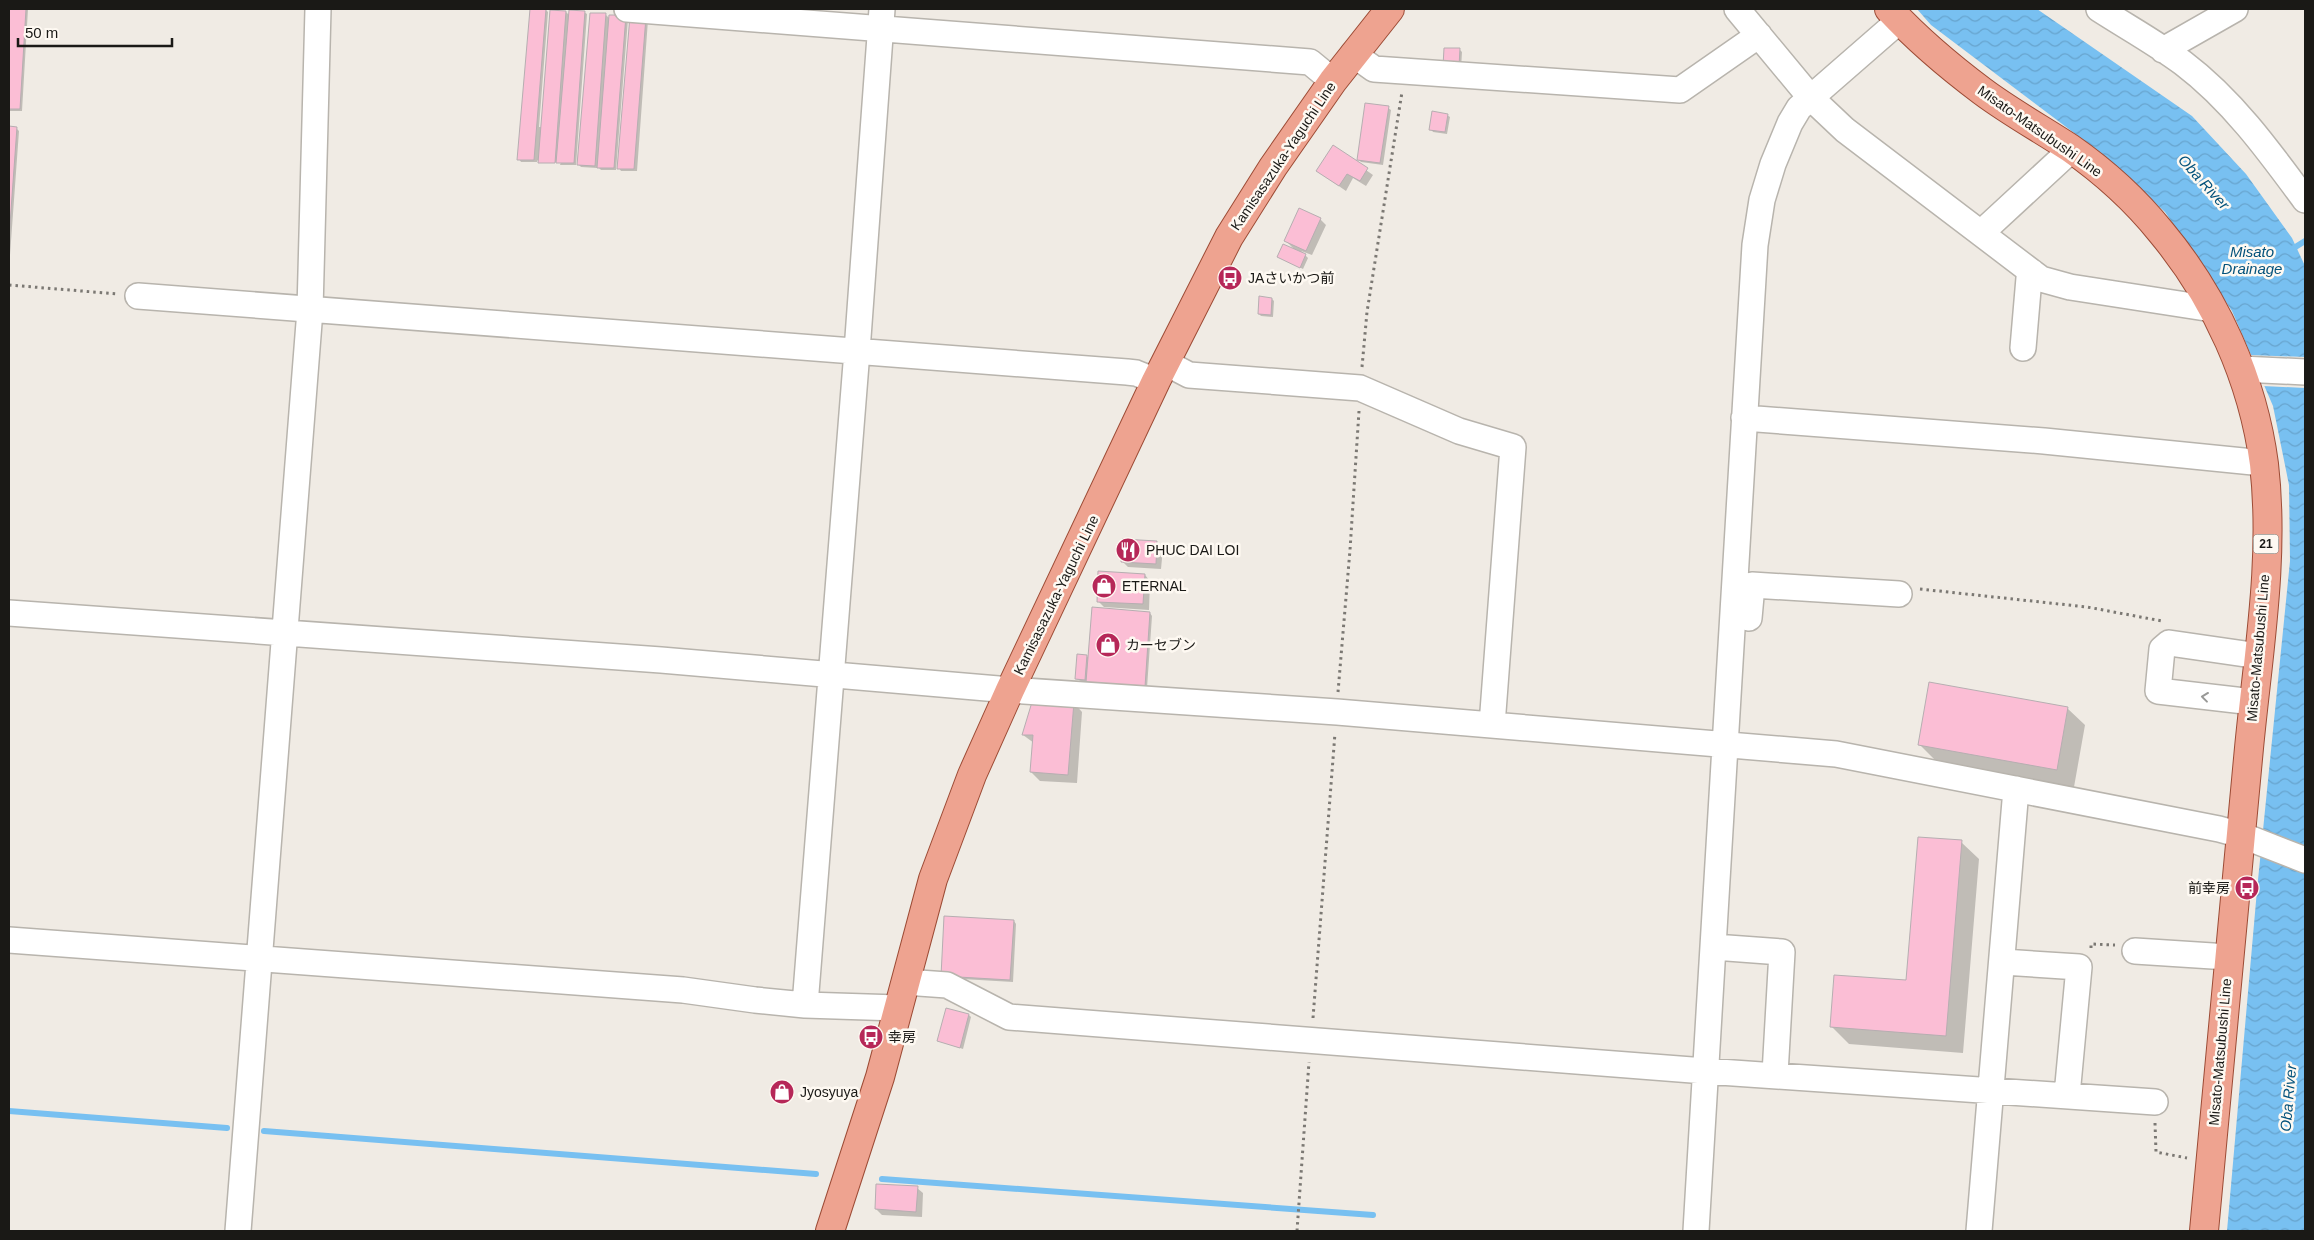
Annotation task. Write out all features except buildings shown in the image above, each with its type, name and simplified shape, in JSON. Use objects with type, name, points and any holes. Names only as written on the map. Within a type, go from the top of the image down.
[{"type":"main road","name":"Kamisasazuka-Yaguchi Line","points":[[830,1231],[870,1110],[933,879],[972,775],[1010,690],[1161,372],[1229,237],[1273,167],[1333,81],[1390,9]]},
{"type":"main road","name":"Misato-Matsubushi Line","points":[[1894,15],[1983,92],[2072,149],[2103,174],[2160,231],[2185,263],[2248,369],[2250,397],[2263,463],[2267,534],[2259,656],[2253,702],[2250,838],[2228,957],[2204,1231]]},
{"type":"street","points":[[238,1231],[310,310],[318,9]]},
{"type":"street","points":[[627,9],[881,19],[1310,62],[1333,81]]},
{"type":"street","points":[[1737,9],[1810,97],[1844,130],[2041,278],[2070,287],[2212,309]]},
{"type":"street","points":[[2099,9],[2184,64],[2224,100],[2258,136],[2305,200]]},
{"type":"street","points":[[2163,50],[2235,9]]},
{"type":"street","points":[[1696,1231],[1714,947],[1733,744],[1741,621],[1744,418],[1755,246],[1762,200],[1773,164],[1790,123],[1799,108],[1894,15]]},
{"type":"street","points":[[804,1005],[857,352],[881,19]]},
{"type":"street","points":[[1353,54],[1374,69],[1680,90],[1759,35]]},
{"type":"street","points":[[1981,232],[2072,149]]},
{"type":"street","points":[[2023,348],[2029,278],[2032,272]]},
{"type":"street","points":[[138,296],[857,352],[1136,373],[1161,372],[1360,388],[1459,431],[1513,447],[1492,725]]},
{"type":"street","points":[[2248,369],[2305,372]]},
{"type":"street","points":[[1744,418],[2044,441],[2263,463]]},
{"type":"street","points":[[1741,621],[1752,585],[1899,594]]},
{"type":"street","points":[[9,613],[651,659],[1010,690],[1337,712],[1836,754],[2250,838],[2305,860]]},
{"type":"street","points":[[2253,702],[2158,691],[2162,649],[2169,643],[2259,656]]},
{"type":"street","points":[[1979,1231],[2016,789]]},
{"type":"street","points":[[9,940],[683,990],[804,1005],[898,1008]]},
{"type":"street","points":[[1714,947],[1782,952],[1775,1074]]},
{"type":"street","points":[[2135,951],[2228,957]]},
{"type":"street","points":[[2003,962],[2079,967],[2067,1095]]},
{"type":"street","points":[[905,982],[947,985],[1009,1017],[1705,1071],[1775,1074],[2155,1102]]},
{"type":"path","points":[[1297,1231],[1367,312],[1406,71]]},
{"type":"path","points":[[9,285],[138,296]]},
{"type":"path","points":[[1899,594],[1921,588],[2087,607],[2164,622]]},
{"type":"path","points":[[2079,967],[2090,966],[2091,944],[2132,947],[2135,951]]},
{"type":"path","points":[[2155,1102],[2156,1152],[2210,1162]]},
{"type":"water","name":"Misato Drainage","points":[[1917,9],[2037,9],[2192,116],[2246,174],[2292,238],[2305,266],[2305,1231],[2227,1231],[2257,890],[2290,561],[2289,485],[2273,406],[2232,311],[2165,212],[2102,154],[1931,25]]},
{"type":"pier","points":[[2250,355],[2305,357],[2305,388],[2263,386]]},
{"type":"waterway","points":[[2289,251],[2305,241]]},
{"type":"waterway","points":[[9,1111],[227,1128]]},
{"type":"waterway","points":[[264,1131],[816,1174]]},
{"type":"waterway","points":[[882,1179],[1373,1215]]},
{"type":"place","name":"JAさいかつ前","points":[[1230,278]]},
{"type":"place","name":"PHUC DAI LOI","points":[[1128,550]]},
{"type":"place","name":"ETERNAL","points":[[1104,586]]},
{"type":"place","name":"カーセブン","points":[[1108,645]]},
{"type":"place","name":"前幸房","points":[[2247,888]]},
{"type":"place","name":"幸房","points":[[871,1037]]},
{"type":"place","name":"Jyosyuya","points":[[782,1092]]},
{"type":"water label","name":"Oba River","points":[[2204,182]]},
{"type":"water label","name":"Oba River","points":[[2288,1098]]}]
